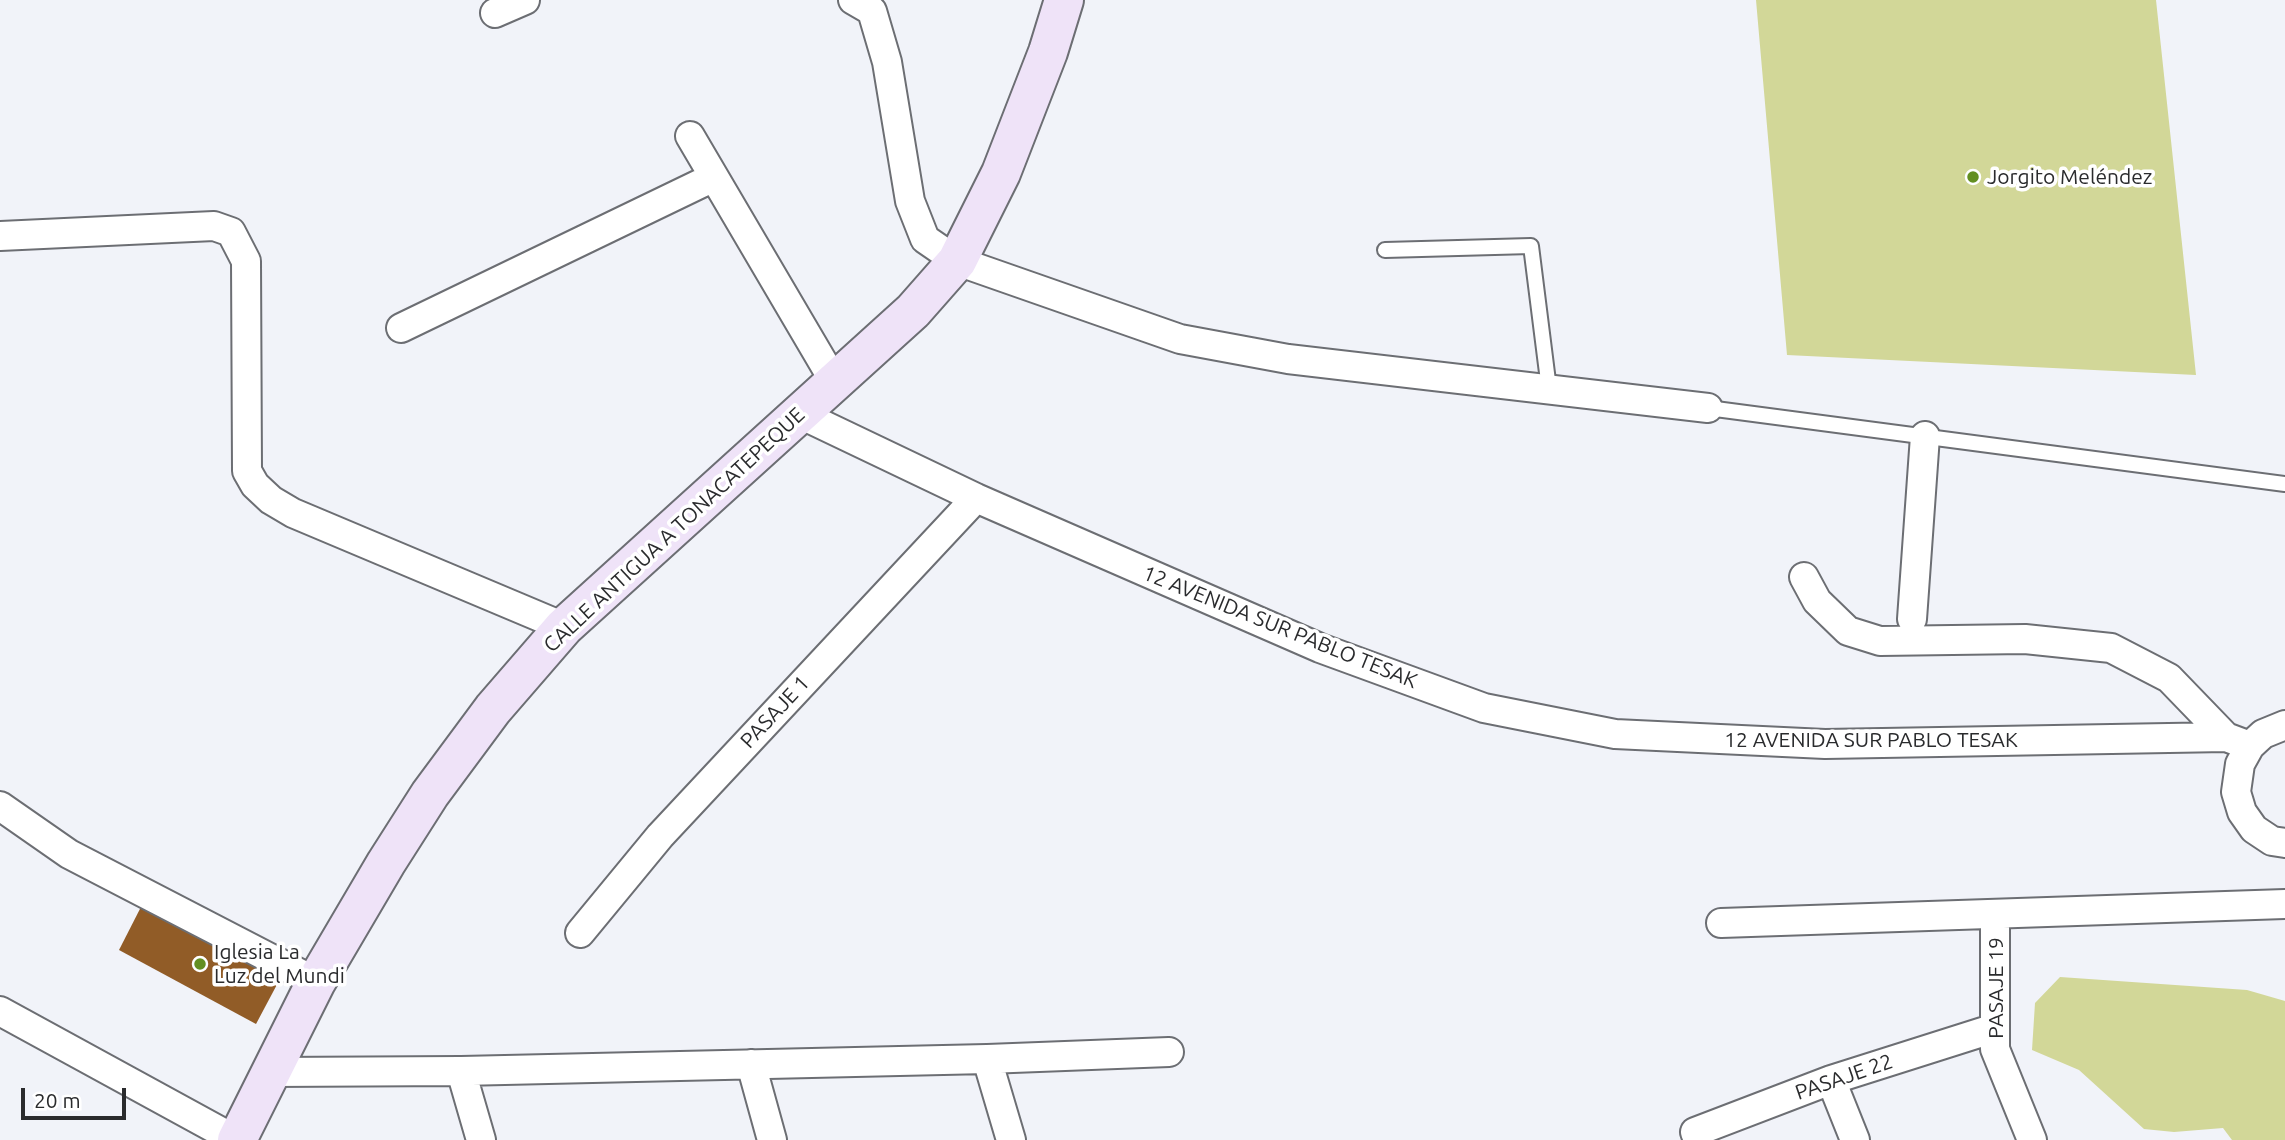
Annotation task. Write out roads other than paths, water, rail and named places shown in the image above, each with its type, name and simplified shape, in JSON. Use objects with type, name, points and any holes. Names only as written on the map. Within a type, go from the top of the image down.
[{"type":"main road","name":"CALLE ANTIGUA A TONACATEPEQUE","points":[[237,1140],[316,982],[430,794],[493,709],[564,627],[913,311],[957,261],[1001,173],[1048,52],[1064,0]]},
{"type":"street","points":[[495,13],[525,0]]},
{"type":"street","points":[[853,0],[872,11],[876,24],[887,62],[910,201],[920,227],[925,239],[957,261],[1180,339],[1287,359],[1708,408]]},
{"type":"street","points":[[690,136],[834,381]]},
{"type":"street","points":[[401,328],[714,177]]},
{"type":"street","points":[[0,236],[214,226],[232,232],[246,261],[247,471],[255,485],[271,500],[293,513],[564,627]]},
{"type":"street","name":"12 AVENIDA SUR PABLO TESAK","points":[[798,413],[976,498],[1320,648],[1484,708],[1615,734],[1825,744],[2238,742]]},
{"type":"street","points":[[1912,619],[1925,436]]},
{"type":"street","name":"PASAJE 1","points":[[580,933],[660,836],[976,498]]},
{"type":"street","points":[[1804,577],[1817,601],[1849,631],[1880,641],[2025,639],[2111,648],[2169,678],[2238,742],[2240,764],[2236,792],[2242,812],[2255,829],[2272,841],[2285,844]]},
{"type":"street","points":[[2238,742],[2285,725]]},
{"type":"street","points":[[0,806],[69,854],[316,982]]},
{"type":"street","points":[[1721,923],[2285,904]]},
{"type":"street","name":"PASAJE 19","points":[[1995,914],[1996,1049],[2032,1140]]},
{"type":"street","points":[[0,1011],[237,1140]]},
{"type":"street","name":"PASAJE 22","points":[[1697,1136],[1830,1080],[1995,1028]]},
{"type":"street","points":[[271,1072],[461,1071],[987,1059],[1169,1052]]},
{"type":"street","points":[[987,1059],[1011,1140]]},
{"type":"street","points":[[751,1064],[772,1140]]},
{"type":"street","points":[[461,1071],[481,1140]]},
{"type":"street","points":[[1830,1080],[1855,1140]]},
{"type":"lane","points":[[1385,250],[1531,246],[1549,390]]},
{"type":"lane","points":[[1708,408],[2285,484]]},
{"type":"place","name":"Jorgito Meléndez","points":[[1973,177]]},
{"type":"place","name":"Iglesia La Luz del Mundi","points":[[200,964]]}]
